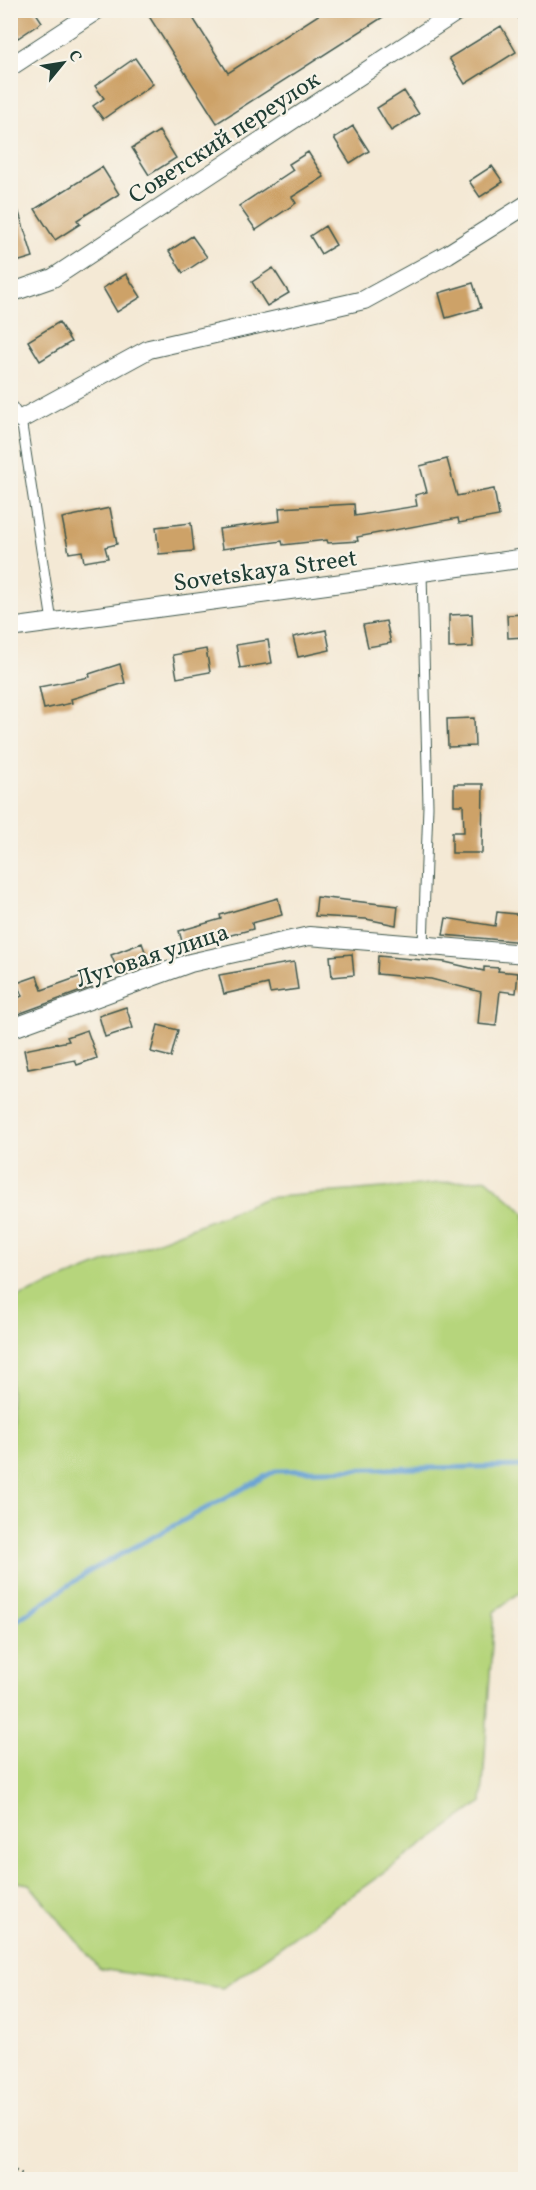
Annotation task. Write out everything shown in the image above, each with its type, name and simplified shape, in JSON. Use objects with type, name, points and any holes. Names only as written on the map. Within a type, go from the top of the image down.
[{"type":"street","points":[[10,67],[97,10]]},
{"type":"street","name":"Советский переулок","points":[[10,293],[53,278],[459,10]]},
{"type":"street","points":[[21,419],[149,349],[364,300],[448,254],[525,205]]},
{"type":"street","name":"Sovetskaya Street","points":[[10,628],[525,558]]},
{"type":"street","name":"Луговая улица","points":[[10,1029],[190,963],[309,936],[525,954]]},
{"type":"lane","points":[[518,10],[525,22]]},
{"type":"lane","points":[[10,402],[21,419],[52,622]]},
{"type":"lane","points":[[422,573],[428,806],[423,945]]},
{"type":"path","points":[[10,2168],[32,2180]]},
{"type":"green space","points":[[487,1179],[525,1213],[526,1587],[494,1612],[482,1802],[223,1988],[100,1969],[29,1884],[11,1881],[11,1300],[266,1198]]},
{"type":"building","points":[[10,10],[34,10],[42,22],[18,38],[10,26]]},
{"type":"building","points":[[145,10],[188,10],[228,73],[326,10],[394,10],[217,123]]},
{"type":"building","points":[[501,26],[516,52],[465,84],[449,58]]},
{"type":"building","points":[[135,58],[153,84],[103,119],[93,106],[104,98],[95,86]]},
{"type":"building","points":[[404,91],[419,114],[391,131],[377,108]]},
{"type":"building","points":[[353,126],[369,151],[350,163],[334,138]]},
{"type":"building","points":[[159,131],[176,158],[149,175],[132,148]]},
{"type":"building","points":[[308,152],[324,177],[292,197],[296,203],[256,230],[239,206],[293,170],[289,164]]},
{"type":"building","points":[[492,166],[503,182],[480,197],[469,181]]},
{"type":"building","points":[[102,167],[119,194],[77,220],[80,224],[55,240],[35,209]]},
{"type":"building","points":[[14,197],[33,257],[10,264],[10,198]]},
{"type":"building","points":[[325,226],[336,245],[321,254],[310,236]]},
{"type":"building","points":[[192,236],[207,257],[183,273],[169,251]]},
{"type":"building","points":[[273,268],[289,293],[267,306],[252,282]]},
{"type":"building","points":[[126,274],[141,297],[117,312],[103,288]]},
{"type":"building","points":[[473,283],[481,308],[446,318],[439,293]]},
{"type":"building","points":[[59,322],[71,342],[40,361],[28,341]]},
{"type":"building","points":[[447,459],[457,496],[494,489],[499,516],[459,523],[458,518],[357,537],[358,541],[328,543],[327,540],[283,545],[282,541],[222,549],[219,529],[280,521],[279,508],[354,504],[355,516],[417,506],[415,495],[427,492],[420,466]]},
{"type":"building","points":[[110,508],[117,544],[105,547],[108,558],[84,562],[82,551],[69,553],[62,518]]},
{"type":"building","points":[[191,523],[194,551],[159,554],[156,527]]},
{"type":"building","points":[[472,614],[473,647],[449,648],[449,615]]},
{"type":"building","points":[[525,614],[525,637],[508,638],[507,615]]},
{"type":"building","points":[[386,621],[391,643],[368,647],[363,625]]},
{"type":"building","points":[[326,630],[330,650],[298,657],[293,637]]},
{"type":"building","points":[[268,640],[272,663],[240,668],[236,645]]},
{"type":"building","points":[[206,649],[210,672],[177,678],[173,655]]},
{"type":"building","points":[[120,664],[125,683],[71,699],[72,703],[44,709],[39,687],[90,677],[89,674]]},
{"type":"building","points":[[474,718],[475,746],[448,747],[447,719]]},
{"type":"building","points":[[454,784],[483,784],[482,853],[452,853],[452,832],[464,832],[463,805],[454,805]]},
{"type":"building","points":[[317,897],[398,906],[396,925],[366,919],[315,916]]},
{"type":"building","points":[[278,898],[282,915],[252,923],[253,929],[184,948],[179,931],[221,919],[220,915]]},
{"type":"building","points":[[497,912],[525,915],[525,942],[443,935],[446,918],[495,926]]},
{"type":"building","points":[[142,943],[150,965],[120,976],[111,955]]},
{"type":"building","points":[[352,954],[354,975],[332,977],[330,956]]},
{"type":"building","points":[[378,956],[445,962],[484,971],[484,967],[499,968],[498,971],[518,973],[516,993],[500,991],[496,1026],[478,1024],[481,992],[431,979],[377,974]]},
{"type":"building","points":[[294,962],[298,989],[270,993],[268,984],[224,994],[219,975]]},
{"type":"building","points":[[87,974],[92,987],[10,1017],[10,1001],[22,996],[17,983],[37,976],[42,990]]},
{"type":"building","points":[[126,1007],[133,1028],[105,1037],[99,1016]]},
{"type":"building","points":[[158,1025],[178,1030],[171,1057],[151,1052]]},
{"type":"building","points":[[87,1030],[97,1058],[77,1065],[75,1060],[28,1069],[24,1050],[69,1041],[67,1037]]},
{"type":"waterway","points":[[10,1625],[90,1571],[275,1471],[526,1466]]}]
